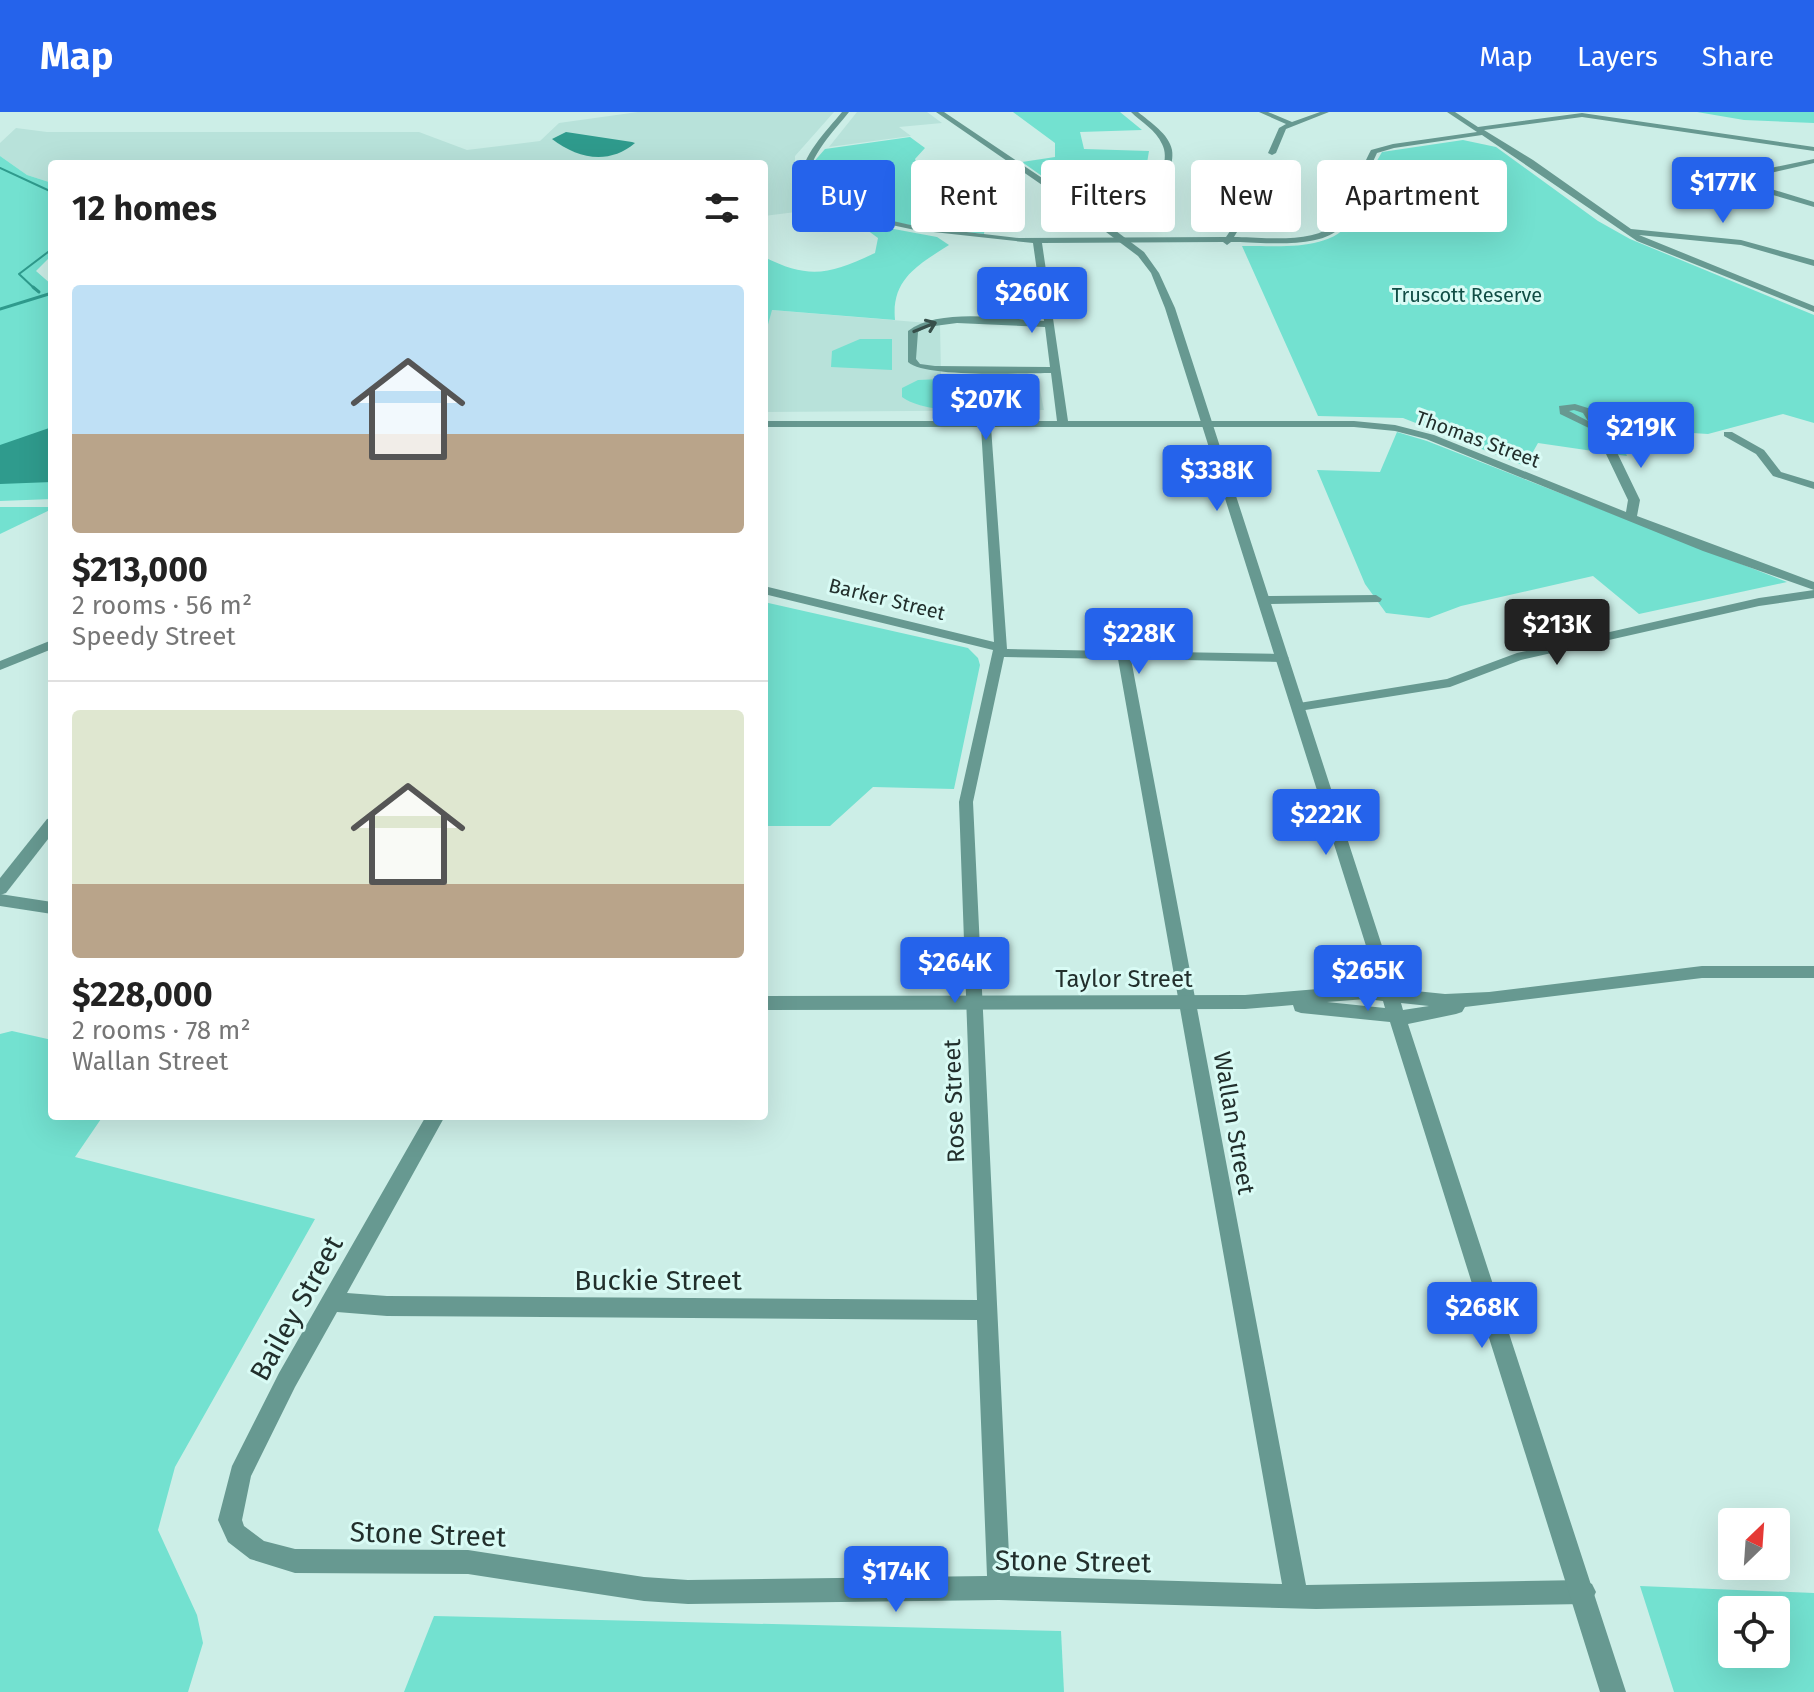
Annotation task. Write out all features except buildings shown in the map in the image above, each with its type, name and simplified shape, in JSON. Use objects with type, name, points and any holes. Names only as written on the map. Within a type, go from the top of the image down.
[{"type":"street","points":[[846,112],[806,168],[803,183],[807,199],[819,208],[924,230],[1037,241],[1227,242],[1323,236],[1338,225],[1374,152],[1582,115],[1814,149]]},
{"type":"street","points":[[939,112],[1041,182]]},
{"type":"street","points":[[1134,112],[1165,142],[1167,160]]},
{"type":"street","points":[[1262,112],[1291,124]]},
{"type":"street","points":[[1272,153],[1280,131],[1326,112]]},
{"type":"street","points":[[1450,112],[1645,242],[1814,309]]},
{"type":"street","points":[[1814,162],[1752,177],[1755,184],[1771,193],[1814,205]]},
{"type":"street","points":[[1702,200],[1771,193]]},
{"type":"street","points":[[1627,231],[1741,243],[1814,263]]},
{"type":"street","points":[[1116,232],[1151,266],[1170,308],[1584,1592],[1613,1692]]},
{"type":"street","points":[[1119,232],[1138,242],[1163,269],[1170,308]]},
{"type":"street","points":[[1227,242],[1233,232]]},
{"type":"street","points":[[1037,241],[1063,424]]},
{"type":"street","points":[[1047,324],[942,321],[924,325],[913,331],[911,360],[928,369],[1055,370]]},
{"type":"street","name":"Thomas Street","points":[[768,424],[1354,424],[1406,430],[1814,586]]},
{"type":"street","name":"Rose Street","points":[[986,424],[1000,650],[967,792],[984,1310],[999,1588]]},
{"type":"street","points":[[1598,429],[1632,493],[1635,510],[1631,517]]},
{"type":"street","points":[[1728,434],[1760,452],[1777,474],[1814,486]]},
{"type":"street","name":"Barker Street","points":[[768,591],[1000,650],[1124,658],[1282,658]]},
{"type":"street","points":[[1299,707],[1450,683],[1517,657],[1759,602],[1814,594]]},
{"type":"street","points":[[1264,600],[1376,599]]},
{"type":"street","points":[[0,666],[48,646]]},
{"type":"street","name":"Wallan Street","points":[[1124,658],[1296,1596]]},
{"type":"street","points":[[0,889],[48,828]]},
{"type":"street","points":[[0,900],[48,907]]},
{"type":"street","name":"Taylor Street","points":[[768,1003],[1245,1002],[1394,1005],[1417,1016],[1489,999],[1702,972],[1814,972]]},
{"type":"street","name":"Bailey Street","points":[[236,1534],[230,1520],[240,1474],[434,1120]]},
{"type":"street","name":"Buckie Street","points":[[332,1302],[403,1306],[984,1310]]},
{"type":"street","name":"Stone Street","points":[[236,1534],[258,1551],[295,1561],[468,1562],[644,1589],[688,1592],[999,1588],[1296,1596],[1584,1592]]},
{"type":"shaded area","points":[[638,112],[834,112],[792,160],[792,212],[768,216],[768,160],[48,160],[48,182],[27,175],[0,156],[0,143],[16,128],[47,132],[419,132],[467,150],[540,141],[559,123]]},
{"type":"shaded area","points":[[857,112],[927,112],[942,123],[899,127],[911,136],[829,147]]},
{"type":"shaded area","points":[[566,132],[635,143],[615,154],[594,157],[572,151],[552,139]]},
{"type":"shaded area","points":[[771,310],[940,324],[941,374],[1037,375],[1044,410],[768,412],[768,322]]},
{"type":"shaded area","points":[[48,428],[48,482],[0,484],[0,445]]},
{"type":"green space","points":[[1013,112],[1120,112],[1142,130],[1080,132],[1084,149],[1149,151],[1148,160],[1041,160],[1041,175],[1025,164],[1025,162],[1055,157],[1055,143]]},
{"type":"green space","points":[[1697,112],[1814,112],[1814,123],[1744,120]]},
{"type":"green space","points":[[910,137],[925,148],[915,160],[911,160],[911,225],[895,222],[895,160],[815,160],[825,149]]},
{"type":"green space","name":"Truscott Reserve","points":[[1463,140],[1496,147],[1598,221],[1630,239],[1814,315],[1814,423],[1783,414],[1708,434],[1615,428],[1627,456],[1538,443],[1525,466],[1403,418],[1318,416],[1242,246],[1302,245],[1340,232],[1507,232],[1507,160],[1378,160],[1382,152]]},
{"type":"green space","points":[[0,156],[27,175],[48,182],[48,259],[36,271],[48,282],[48,499],[0,501]]},
{"type":"green space","points":[[895,229],[937,237],[949,245],[917,267],[902,284],[897,294],[895,320],[772,310],[768,324],[768,259],[794,269],[820,272],[845,266],[875,253],[878,238],[870,232],[895,232]]},
{"type":"green space","points":[[860,339],[892,339],[892,370],[831,367],[832,351]]},
{"type":"green space","points":[[963,378],[1006,382],[1024,396],[1000,407],[964,411],[927,407],[902,397],[902,388],[918,380]]},
{"type":"green space","points":[[1397,432],[1787,582],[1639,614],[1593,576],[1461,606],[1429,618],[1386,613],[1365,584],[1317,470],[1380,472]]},
{"type":"green space","points":[[0,507],[48,507],[48,511],[0,534]]},
{"type":"green space","points":[[768,603],[968,648],[978,658],[980,665],[954,789],[873,787],[830,826],[768,826]]},
{"type":"green space","points":[[12,1031],[48,1039],[48,1120],[100,1120],[75,1157],[315,1219],[175,1467],[158,1530],[197,1615],[203,1643],[188,1692],[0,1692],[0,1034]]},
{"type":"green space","points":[[1640,1586],[1814,1593],[1814,1692],[1674,1692]]},
{"type":"green space","points":[[434,1616],[1061,1631],[1064,1692],[404,1692]]},
{"type":"waterway","points":[[0,168],[48,190]]},
{"type":"waterway","points":[[35,289],[19,274],[48,252]]},
{"type":"waterway","points":[[33,287],[39,292]]},
{"type":"waterway","points":[[0,309],[48,294]]}]
